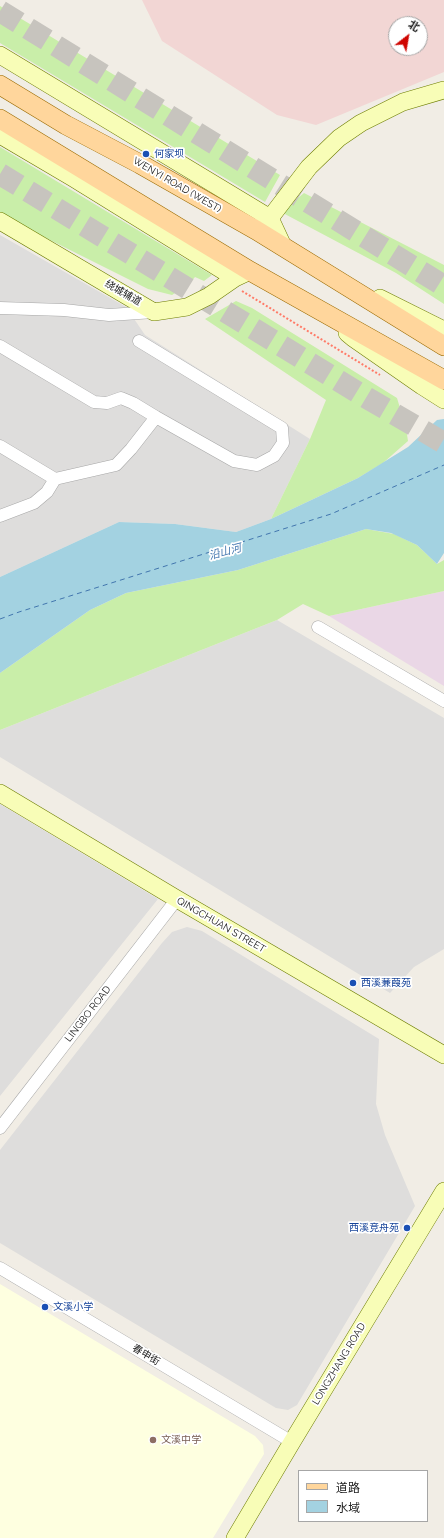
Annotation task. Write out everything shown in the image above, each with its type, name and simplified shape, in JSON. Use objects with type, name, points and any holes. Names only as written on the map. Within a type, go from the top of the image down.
[{"type":"main road","name":"WENYI ROAD (WEST)","points":[[0,85],[66,125],[140,164],[256,230],[444,346]]},
{"type":"main road","points":[[0,119],[40,144],[238,277],[331,317],[441,378]]},
{"type":"main road","points":[[0,132],[40,144],[73,178]]},
{"type":"street","points":[[0,55],[270,218],[283,246]]},
{"type":"street","points":[[256,230],[270,218],[309,167],[339,138],[361,123],[403,102],[444,90]]},
{"type":"street","points":[[0,135],[238,277],[209,296],[187,307],[154,312],[109,315],[64,310],[0,308]]},
{"type":"street","name":"绕城辅道","points":[[0,221],[154,312]]},
{"type":"street","name":"WENYI ROAD (WEST)","points":[[352,289],[387,301],[444,330]]},
{"type":"street","points":[[331,317],[353,338],[444,400]]},
{"type":"street","points":[[0,346],[94,402],[107,403],[121,398],[133,403],[234,461],[257,465],[274,456],[283,443],[282,428],[139,341]]},
{"type":"street","points":[[0,446],[55,479],[116,465],[131,450],[156,417]]},
{"type":"street","points":[[0,516],[34,503],[47,492],[55,479]]},
{"type":"street","points":[[318,628],[444,701]]},
{"type":"street","name":"QINGCHUAN STREET","points":[[0,793],[177,899],[444,1055]]},
{"type":"street","name":"LINGBO ROAD","points":[[0,1128],[177,899]]},
{"type":"street","name":"LONGZHANG ROAD","points":[[235,1538],[444,1191]]},
{"type":"street","name":"春申街","points":[[0,1268],[292,1442]]},
{"type":"path","points":[[238,277],[381,376]]},
{"type":"shaded area","points":[[142,0],[444,0],[444,72],[316,125],[277,115],[162,41]]},
{"type":"shaded area","points":[[0,235],[126,307],[145,335],[310,439],[271,519],[236,532],[175,524],[119,522],[0,577]]},
{"type":"shaded area","points":[[444,591],[444,686],[329,616]]},
{"type":"shaded area","points":[[277,620],[444,718],[444,949],[414,967],[390,993],[0,757],[0,730]]},
{"type":"shaded area","points":[[0,804],[158,899],[0,1096]]},
{"type":"shaded area","points":[[187,927],[202,931],[379,1039],[376,1104],[385,1135],[415,1206],[297,1405],[288,1410],[276,1408],[0,1243],[0,1150],[162,943],[172,932]]},
{"type":"shaded area","name":"文溪中学","points":[[0,1284],[255,1436],[263,1445],[264,1454],[213,1538],[0,1538]]},
{"type":"green space","points":[[0,6],[280,175],[265,202],[0,43]]},
{"type":"green space","points":[[0,147],[212,275],[204,281],[195,277],[189,284],[172,295],[148,289],[40,235],[0,212]]},
{"type":"green space","points":[[304,193],[444,265],[444,304],[396,273],[281,212]]},
{"type":"green space","points":[[236,301],[252,308],[397,398],[406,428],[408,441],[383,463],[358,478],[271,519],[310,439],[326,400],[205,319]]},
{"type":"green space","points":[[366,529],[394,534],[417,545],[437,564],[444,560],[444,591],[329,616],[303,604],[277,620],[0,730],[0,673],[90,610],[126,593],[238,570]]},
{"type":"water","name":"沿山河","points":[[444,419],[444,553],[437,564],[417,545],[391,533],[366,529],[238,570],[126,593],[90,610],[0,673],[0,577],[119,522],[175,524],[236,532],[271,519],[358,478],[408,447],[437,420]]},
{"type":"ferry route","points":[[0,619],[331,514],[444,465]]},
{"type":"tunnel","points":[[0,11],[444,286]]},
{"type":"tunnel","points":[[0,174],[367,398],[444,443]]},
{"type":"place","name":"何家坝","points":[[146,154]]},
{"type":"place","name":"西溪蒹葭苑","points":[[353,983]]},
{"type":"place","name":"西溪竞舟苑","points":[[407,1228]]},
{"type":"place","name":"文溪小学","points":[[45,1307]]},
{"type":"place","name":"文溪中学","points":[[153,1440]]}]
